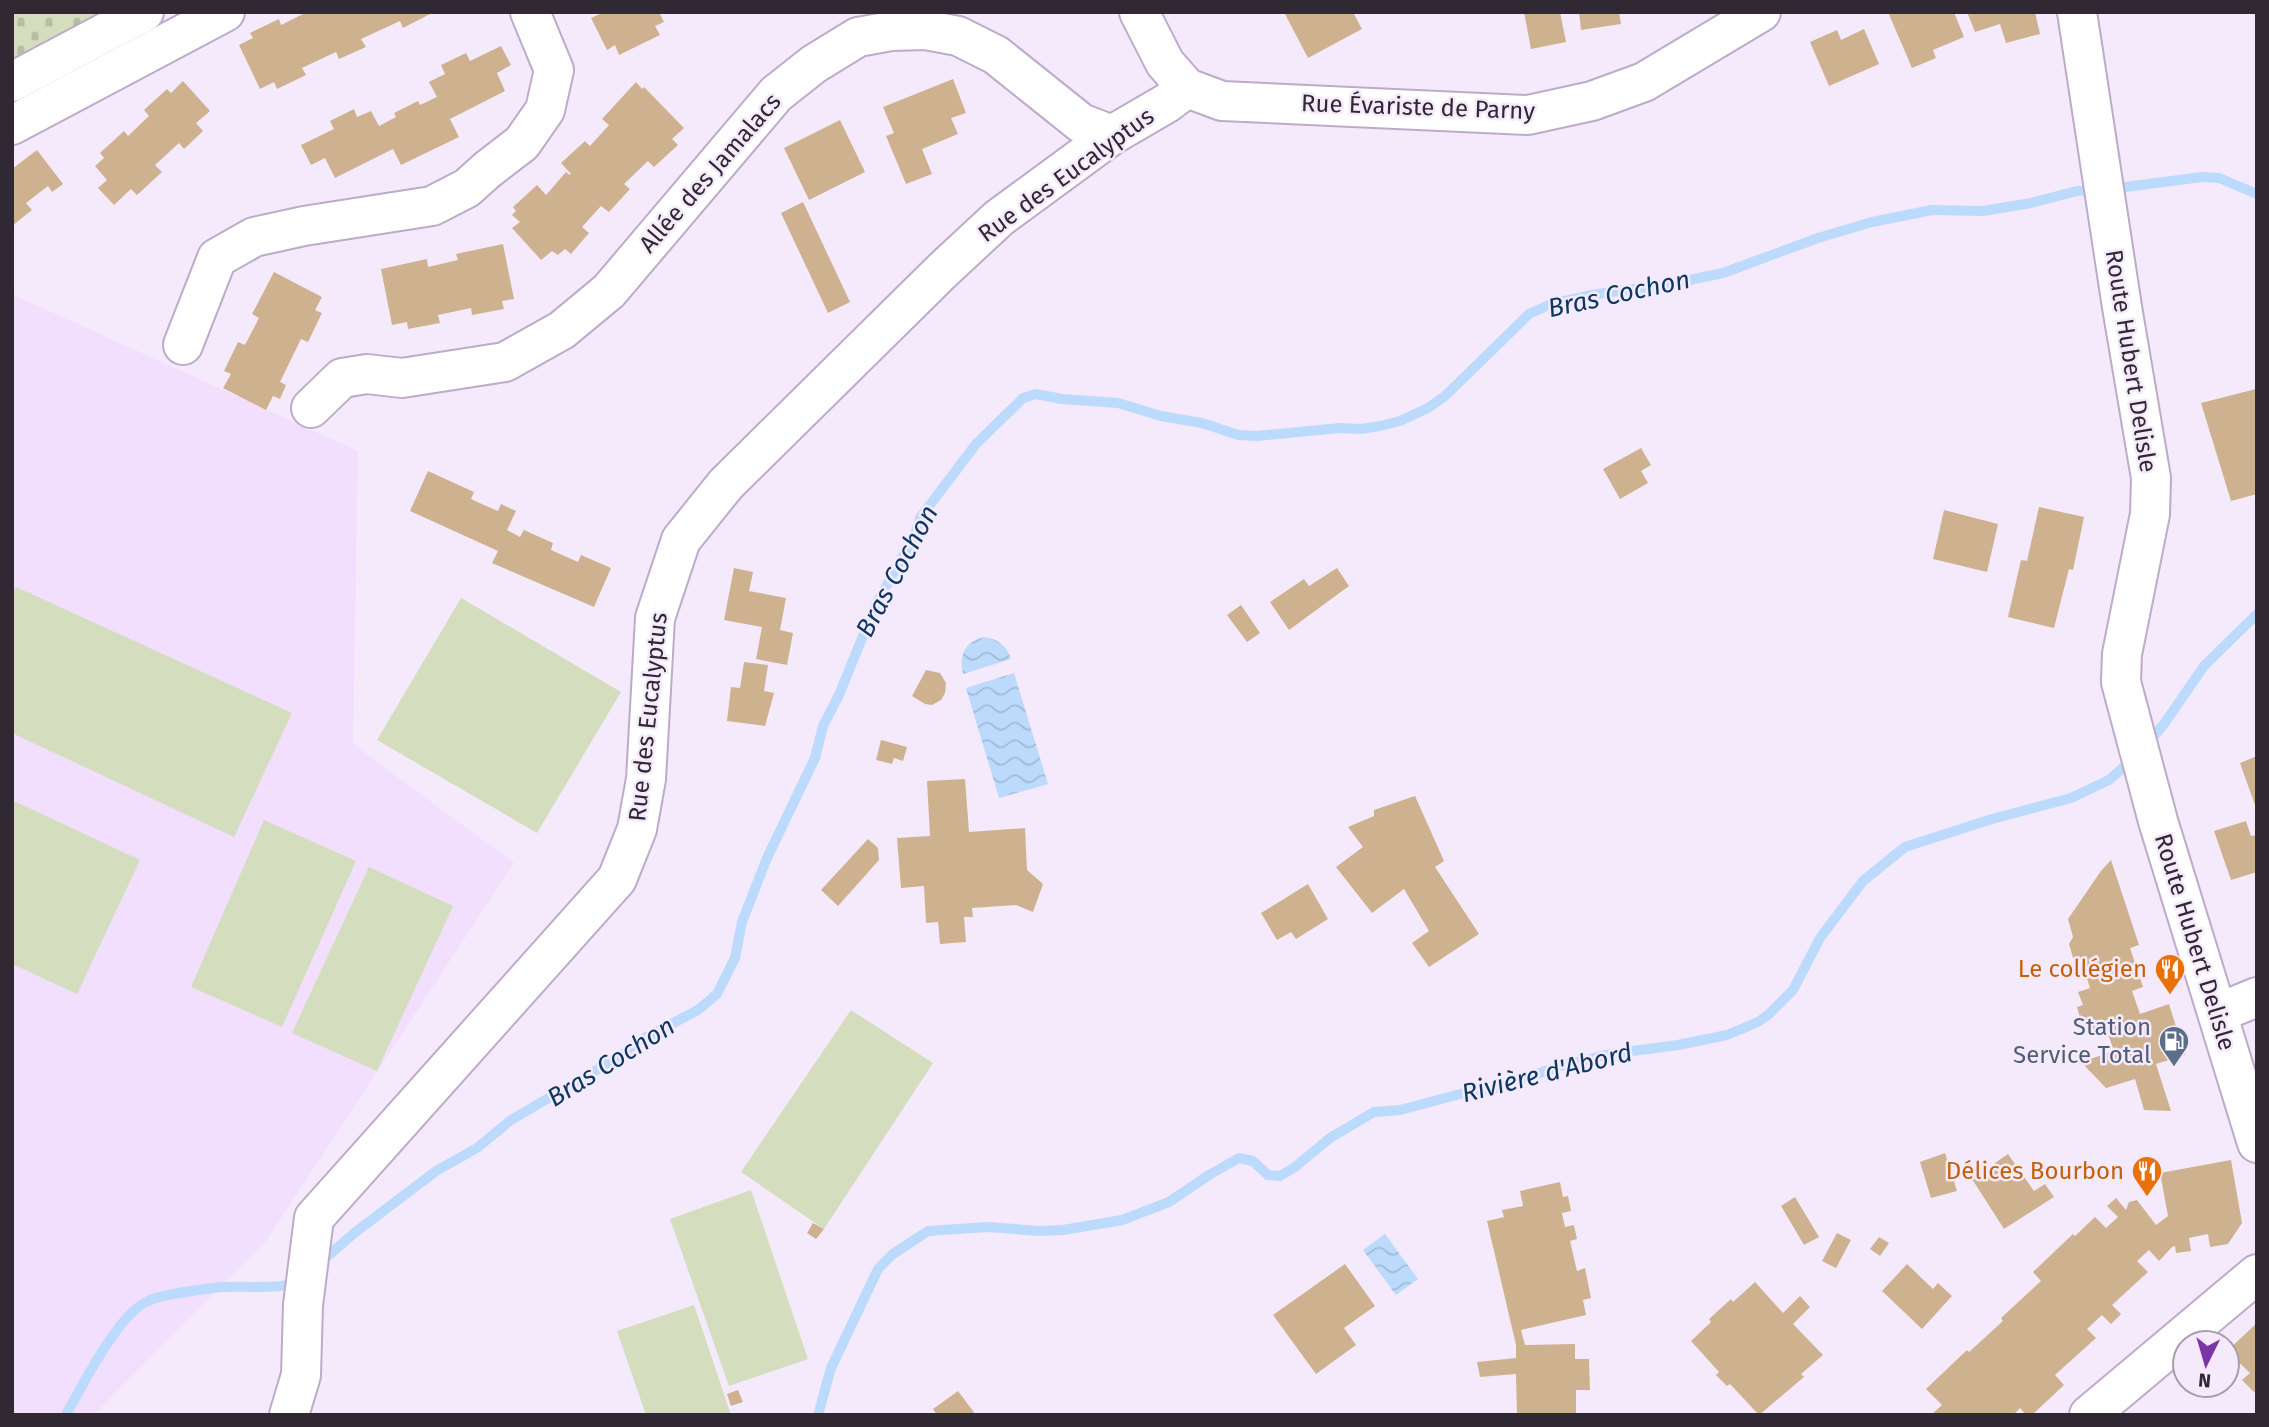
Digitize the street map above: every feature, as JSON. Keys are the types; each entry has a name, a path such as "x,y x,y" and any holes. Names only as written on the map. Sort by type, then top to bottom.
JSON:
{"street":[{"path":"12,82 144,12"},
{"path":"12,125 225,12"},
{"path":"183,345 217,258 254,237 304,226 432,206 467,188 522,143 545,110 554,70 530,12"},
{"path":"1139,12 1165,63 1186,88"},
{"name":"Rue Évariste de Parny","path":"1186,88 1222,101 1528,115 1592,101 1644,82 1761,12"},
{"name":"Route Hubert Delisle","path":"2077,12 2151,478 2150,514 2122,654 2121,682 2158,821 2257,1143"},
{"name":"Allée des Jamalacs","path":"311,408 342,378 367,374 402,378 505,362 562,330 609,291 776,94 814,64 859,37 891,31 926,30 958,36 996,55 1081,123 1112,135"},
{"name":"Rue des Eucalyptus","path":"289,1415 301,1375 303,1305 314,1217 617,879 637,829 646,779 656,618 681,540 726,484 999,218 1112,135 1167,103 1186,88"},
{"path":"2218,1013 2257,996"},
{"path":"2089,1415 2257,1274"}],"shaded area":[{"path":"12,294 358,451 353,744 514,863 266,1241 94,1415 12,1415"}],"green space":[{"path":"12,12 102,12 12,62"},
{"path":"16,587 292,713 234,837 12,733 12,595"},
{"path":"461,598 621,692 537,833 377,740"},
{"path":"12,800 140,860 77,994 12,964"},
{"path":"264,820 356,861 282,1027 191,987"},
{"path":"369,867 453,906 377,1071 292,1033"},
{"path":"851,1010 933,1063 824,1229 741,1172"},
{"path":"751,1190 808,1359 729,1386 670,1219"},
{"path":"694,1305 731,1415 646,1415 617,1331"}],"water":[{"path":"984,637 1001,644 1011,659 963,674 965,650 972,642"},
{"path":"1014,673 1048,784 999,798 966,688"},
{"path":"1385,1234 1418,1279 1396,1295 1363,1250"}],"building":[{"path":"307,12 434,12 403,28 400,21 361,39 366,47 339,59 336,52 302,68 306,75 277,89 274,82 260,89 239,45 253,38 250,33 279,19 281,25"},
{"path":"599,12 659,12 664,22 655,26 660,35 619,55 615,45 607,50 591,18 600,14"},
{"path":"1284,12 1353,12 1362,29 1308,58"},
{"path":"1524,12 1560,12 1566,42 1531,49"},
{"path":"1579,12 1619,12 1621,24 1581,30"},
{"path":"1888,12 1954,12 1964,37 1933,50 1936,58 1912,68"},
{"path":"1967,12 2035,12 2040,34 2006,43 2000,24 1975,32"},
{"path":"1864,29 1879,64 1829,86 1810,42 1837,30 1841,40"},
{"path":"501,46 511,65 497,73 505,91 450,119 459,137 401,165 393,149 335,178 325,158 311,165 301,145 334,129 330,121 354,109 357,117 371,111 379,126 396,117 394,113 418,101 420,105 437,97 429,82 445,74 441,65 466,53 470,61"},
{"path":"953,79 966,113 951,118 958,134 922,149 932,174 906,184 886,136 894,133 883,107"},
{"path":"183,81 210,111 196,123 203,131 184,149 179,143 155,165 162,172 137,195 131,189 114,205 98,188 107,180 95,166 104,158 100,153 124,131 128,136 149,116 144,110 167,89 171,93"},
{"path":"636,82 684,128 672,139 678,145 654,167 648,161 624,184 630,189 609,212 601,206 582,227 589,233 571,254 565,249 558,255 552,251 541,260 512,228 520,222 512,215 516,211 513,207 537,185 546,195 566,172 571,174 561,163 585,141 590,146 609,125 602,119"},
{"path":"840,120 865,172 809,200 784,148"},
{"path":"37,150 63,184 52,192 48,186 26,203 32,210 12,226 12,169"},
{"path":"803,202 850,302 828,313 781,213"},
{"path":"503,244 514,299 502,301 504,309 472,315 471,308 438,315 440,323 408,329 407,322 392,325 381,269 427,259 428,267 458,260 456,254"},
{"path":"274,272 322,297 315,310 322,313 308,342 301,339 280,382 286,385 280,399 273,396 266,410 223,388 231,374 224,371 238,342 245,345 259,318 252,314"},
{"path":"2256,389 2257,494 2231,501 2201,403"},
{"path":"1641,448 1651,465 1641,471 1648,483 1620,499 1603,469"},
{"path":"428,471 474,492 471,499 484,505 498,511 501,504 516,511 507,530 520,537 524,530 553,543 551,550 578,562 581,555 611,568 594,607 492,563 498,551 410,511"},
{"path":"2039,507 2084,517 2073,570 2069,569 2054,628 2008,617 2021,560 2027,561"},
{"path":"1944,510 1998,524 1987,572 1933,559"},
{"path":"734,568 753,572 749,591 786,598 780,630 793,633 787,665 756,659 762,627 724,620"},
{"path":"1337,568 1349,586 1289,630 1270,602 1304,579 1309,586"},
{"path":"1241,605 1260,633 1247,642 1227,615"},
{"path":"744,662 768,665 764,691 774,693 765,726 727,721 731,687 740,688"},
{"path":"926,670 940,673 946,683 941,700 932,705 912,696"},
{"path":"881,740 907,747 903,761 894,758 892,764 876,760"},
{"path":"2257,756 2257,808 2256,808 2240,763"},
{"path":"965,779 969,832 1025,828 1027,870 1043,884 1033,912 1016,905 972,908 973,917 964,917 966,942 940,944 938,922 926,923 924,886 901,888 897,838 930,836 927,781"},
{"path":"1415,796 1444,861 1435,867 1479,934 1429,967 1412,943 1429,931 1404,889 1372,913 1336,867 1363,847 1348,827 1374,816 1374,810"},
{"path":"2246,821 2251,836 2257,835 2257,872 2231,880 2214,831"},
{"path":"868,839 878,848 879,860 838,906 821,890"},
{"path":"2111,860 2139,945 2130,948 2143,987 2132,991 2140,1014 2169,1004 2185,1055 2156,1064 2171,1111 2144,1110 2135,1079 2106,1088 2081,1062 2114,1051 2105,1026 2084,1032 2077,1007 2083,1005 2078,992 2090,988 2081,959 2074,961 2069,944 2073,937 2068,919"},
{"path":"1308,884 1328,919 1296,939 1291,932 1277,940 1261,913"},
{"path":"1945,1153 1957,1191 1931,1198 1920,1162"},
{"path":"2008,1154 2034,1191 2045,1184 2054,1197 2004,1229 1972,1179"},
{"path":"2231,1160 2242,1223 2228,1244 2210,1247 2208,1234 2189,1238 2191,1251 2176,1253 2175,1246 2159,1261 2149,1250 2137,1261 2148,1272 2112,1305 2121,1314 2111,1324 2102,1315 2087,1329 2096,1338 2055,1375 2064,1385 2032,1415 2026,1415 2020,1408 2013,1415 1931,1415 1942,1405 1926,1389 2003,1321 2001,1318 2041,1281 2033,1272 2073,1234 2075,1236 2095,1217 2106,1228 2118,1217 2107,1206 2116,1198 2126,1210 2129,1202 2137,1200 2156,1225 2168,1216 2160,1173"},
{"path":"1560,1182 1563,1197 1568,1196 1571,1211 1562,1213 1565,1227 1574,1225 1577,1239 1570,1241 1577,1271 1585,1268 1591,1298 1583,1300 1586,1315 1521,1330 1525,1345 1575,1344 1575,1359 1589,1359 1590,1390 1576,1390 1576,1415 1517,1415 1516,1374 1480,1377 1477,1362 1516,1358 1516,1345 1487,1221 1504,1217 1502,1210 1523,1206 1520,1191"},
{"path":"1795,1197 1819,1237 1804,1245 1781,1206"},
{"path":"813,1223 824,1229 816,1239 807,1233"},
{"path":"1837,1233 1851,1240 1836,1268 1822,1261"},
{"path":"1879,1237 1889,1243 1880,1256 1870,1249"},
{"path":"1345,1264 1375,1306 1344,1328 1356,1345 1316,1374 1273,1315"},
{"path":"1907,1264 1933,1289 1938,1283 1952,1296 1922,1329 1882,1291"},
{"path":"1755,1282 1783,1313 1800,1296 1810,1307 1793,1324 1823,1355 1801,1374 1804,1377 1759,1415 1730,1384 1727,1386 1716,1375 1719,1372 1691,1341 1711,1322 1709,1319"},
{"path":"2257,1323 2257,1389 2254,1392 2242,1380 2250,1373 2241,1364 2241,1338"},
{"path":"738,1390 743,1402 731,1406 727,1394"},
{"path":"958,1391 976,1415 937,1415 933,1409"}],"waterway":[{"name":"Bras Cochon","path":"2110,189 2202,177 2219,178 2257,194"},
{"name":"Bras Cochon","path":"320,1263 353,1234 436,1171 477,1148 511,1120 622,1055 637,1042 698,1010 717,994 735,958 742,922 767,858 815,758 823,726 839,695 875,606 915,535 920,518 976,444 1023,398 1036,394 1062,399 1118,403 1161,416 1202,423 1238,435 1257,436 1380,426 1400,421 1428,408 1445,396 1529,314 1551,304 1723,273 1818,238 1872,222 1932,210 1983,211 2031,203 2077,191 2095,190"},
{"name":"Rivière d'Abord","path":"2148,743 2204,666 2257,614"},
{"name":"Rivière d'Abord","path":"818,1415 831,1368 878,1269 893,1254 928,1231 988,1227 1063,1230 1122,1220 1169,1202 1239,1158 1253,1161 1268,1175 1280,1176 1330,1138 1374,1112 1400,1110 1468,1092 1496,1088 1557,1067 1610,1054 1727,1035 1758,1022 1793,990 1820,938 1863,881 1905,847 1992,819 2071,798 2109,780 2133,759"},
{"name":"Bras Cochon","path":"66,1415 113,1335 137,1308 148,1301 173,1294 222,1287 270,1287 298,1283"}],"place":[{"name":"Le collégien","path":"2170,996"},
{"name":"Station Service Total","path":"2174,1068"},
{"name":"Délices Bourbon","path":"2147,1198"}]}
